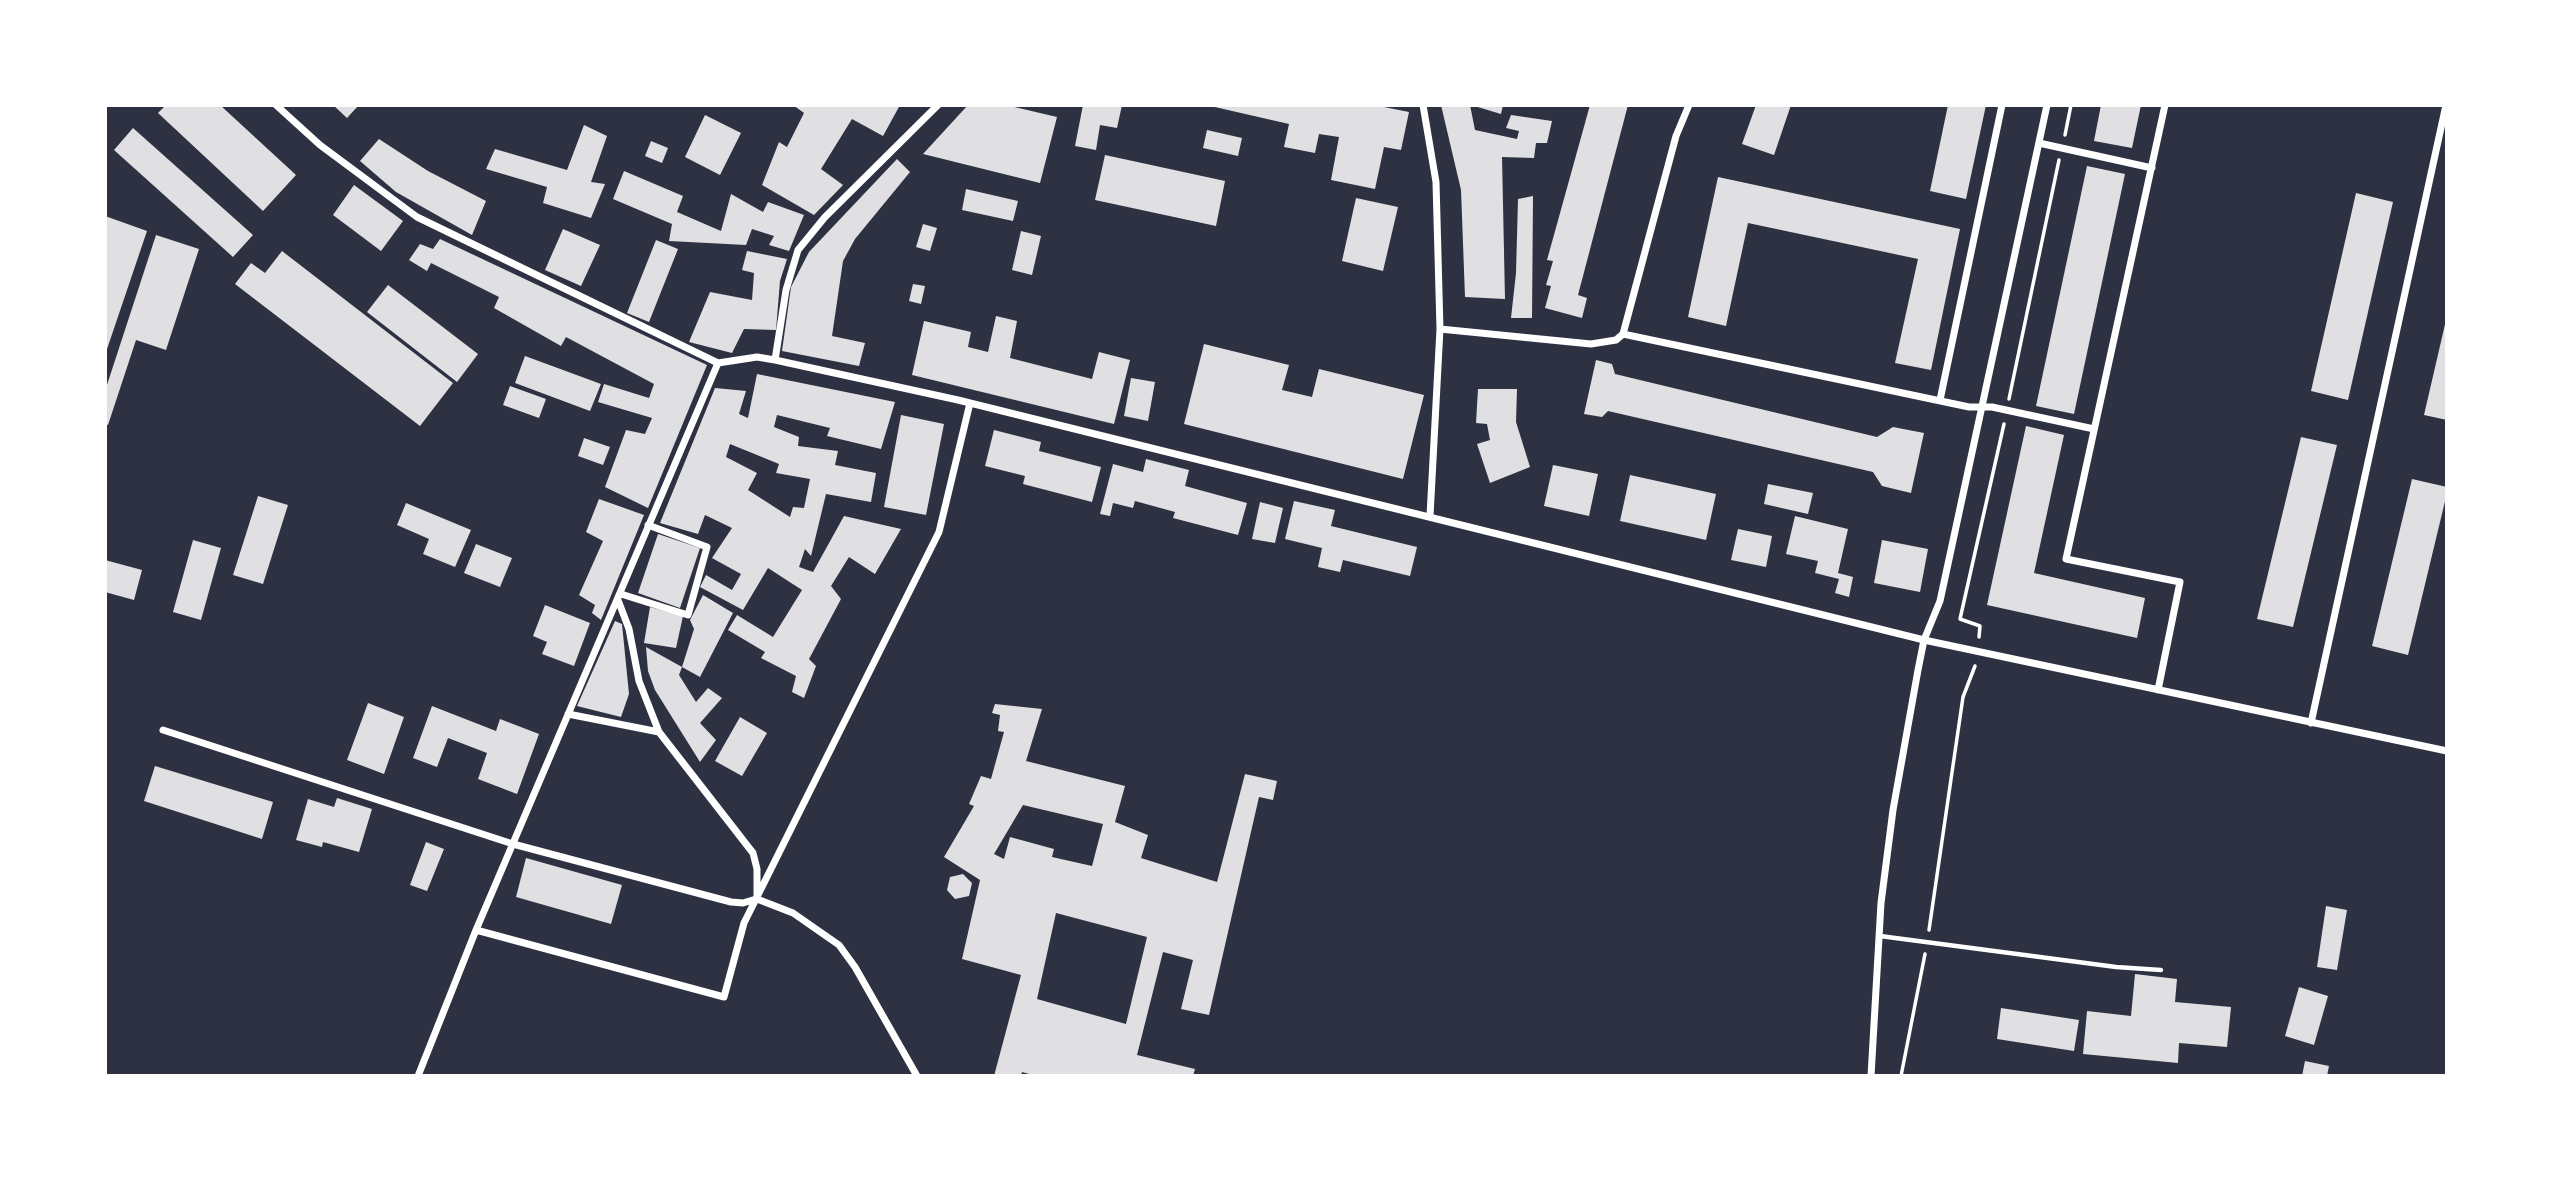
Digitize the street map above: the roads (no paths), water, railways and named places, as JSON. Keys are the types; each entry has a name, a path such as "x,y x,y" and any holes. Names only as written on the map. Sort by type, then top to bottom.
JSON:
{"street":[{"path":"276,105 320,145 417,217 718,363 757,358 775,360 970,403 1924,640 2447,751"},
{"path":"775,360 786,290 798,250 825,217 938,105"},
{"path":"1423,105 1436,182 1440,329 1430,516"},
{"path":"1623,334 1676,136 1689,105"},
{"path":"1940,400 2002,105"},
{"path":"1871,1076 1879,936 1894,810 1924,640 1937,614 2047,105"},
{"path":"2158,690 2180,583 2066,559 2165,105"},
{"path":"2311,723 2444,135 2446,105"},
{"path":"2039,143 2152,168"},
{"path":"1440,329 1591,344 1606,344 1623,334 2094,429"},
{"path":"418,1076 476,930 718,363"},
{"path":"476,930 724,997 744,923 939,532 970,403"},
{"path":"620,597 688,615 707,547 648,525"},
{"path":"620,597 639,681 659,732 753,853 757,869 757,899"},
{"path":"568,714 659,732"},
{"path":"163,730 513,844 730,902 743,903 757,899 793,913 839,945 855,967 917,1076"}],"lane":[{"path":"1879,936 2116,967 2161,970"}]}
